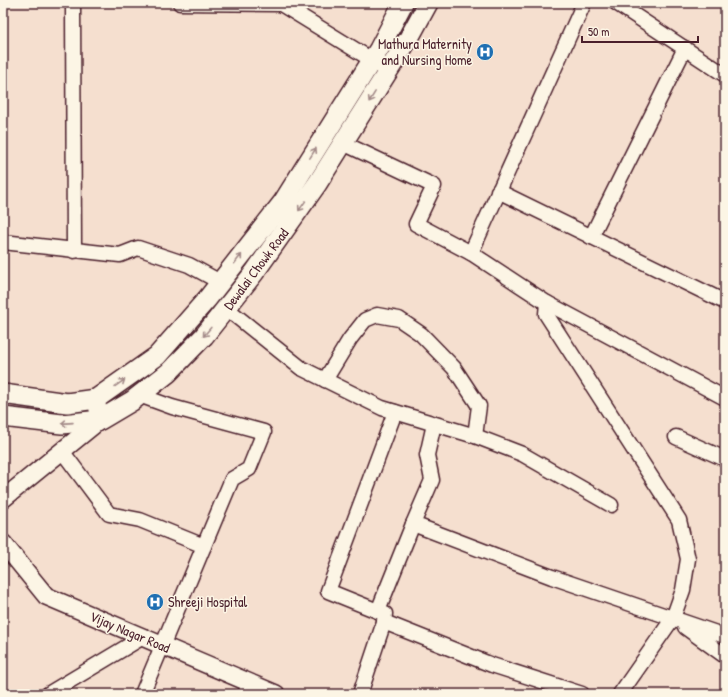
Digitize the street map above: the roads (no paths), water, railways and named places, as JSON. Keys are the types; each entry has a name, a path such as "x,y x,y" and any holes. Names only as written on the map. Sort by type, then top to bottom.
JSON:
{"main road":[{"name":"Dewalai Chowk Road","path":"3,394 67,403 96,399 157,356 208,298 283,202 379,49 403,3"},
{"name":"Dewalai Chowk Road","path":"3,417 62,424 100,420 132,401 168,373 204,336 254,273 312,191 409,38 428,3"}],"street":[{"path":"73,3 74,251"},
{"path":"180,3 281,4 372,60 387,72"},
{"path":"471,253 584,3"},
{"path":"616,3 725,75"},
{"path":"591,236 685,48"},
{"path":"343,143 434,186 416,224 471,253 547,303 725,398"},
{"path":"498,191 725,302"},
{"path":"3,242 120,256 138,248 189,265 220,282"},
{"path":"547,303 546,314 679,520 688,559 683,590 673,618 620,694"},
{"path":"226,308 301,368 382,408 475,436 522,454 611,505"},
{"path":"325,380 350,339 365,320 377,316 399,319 421,334 454,368 479,406 475,436"},
{"path":"139,395 172,407 264,432 249,469 232,479 142,694"},
{"path":"3,498 100,420 96,399"},
{"path":"395,412 328,591 381,617 492,665 582,694"},
{"path":"360,694 381,617 413,524 432,480 427,456 434,424"},
{"path":"676,437 725,459"},
{"path":"62,451 109,514 140,520 204,546"},
{"path":"413,524 552,577 725,636"},
{"name":"Vijay Nagar Road","path":"3,543 46,596 144,637 248,688 276,694"},
{"path":"673,618 725,656"},
{"path":"48,694 144,637"}],"place":[{"name":"Mathura Maternity and Nursing Home","path":"485,52"},
{"name":"Shreeji Hospital","path":"155,602"}]}
